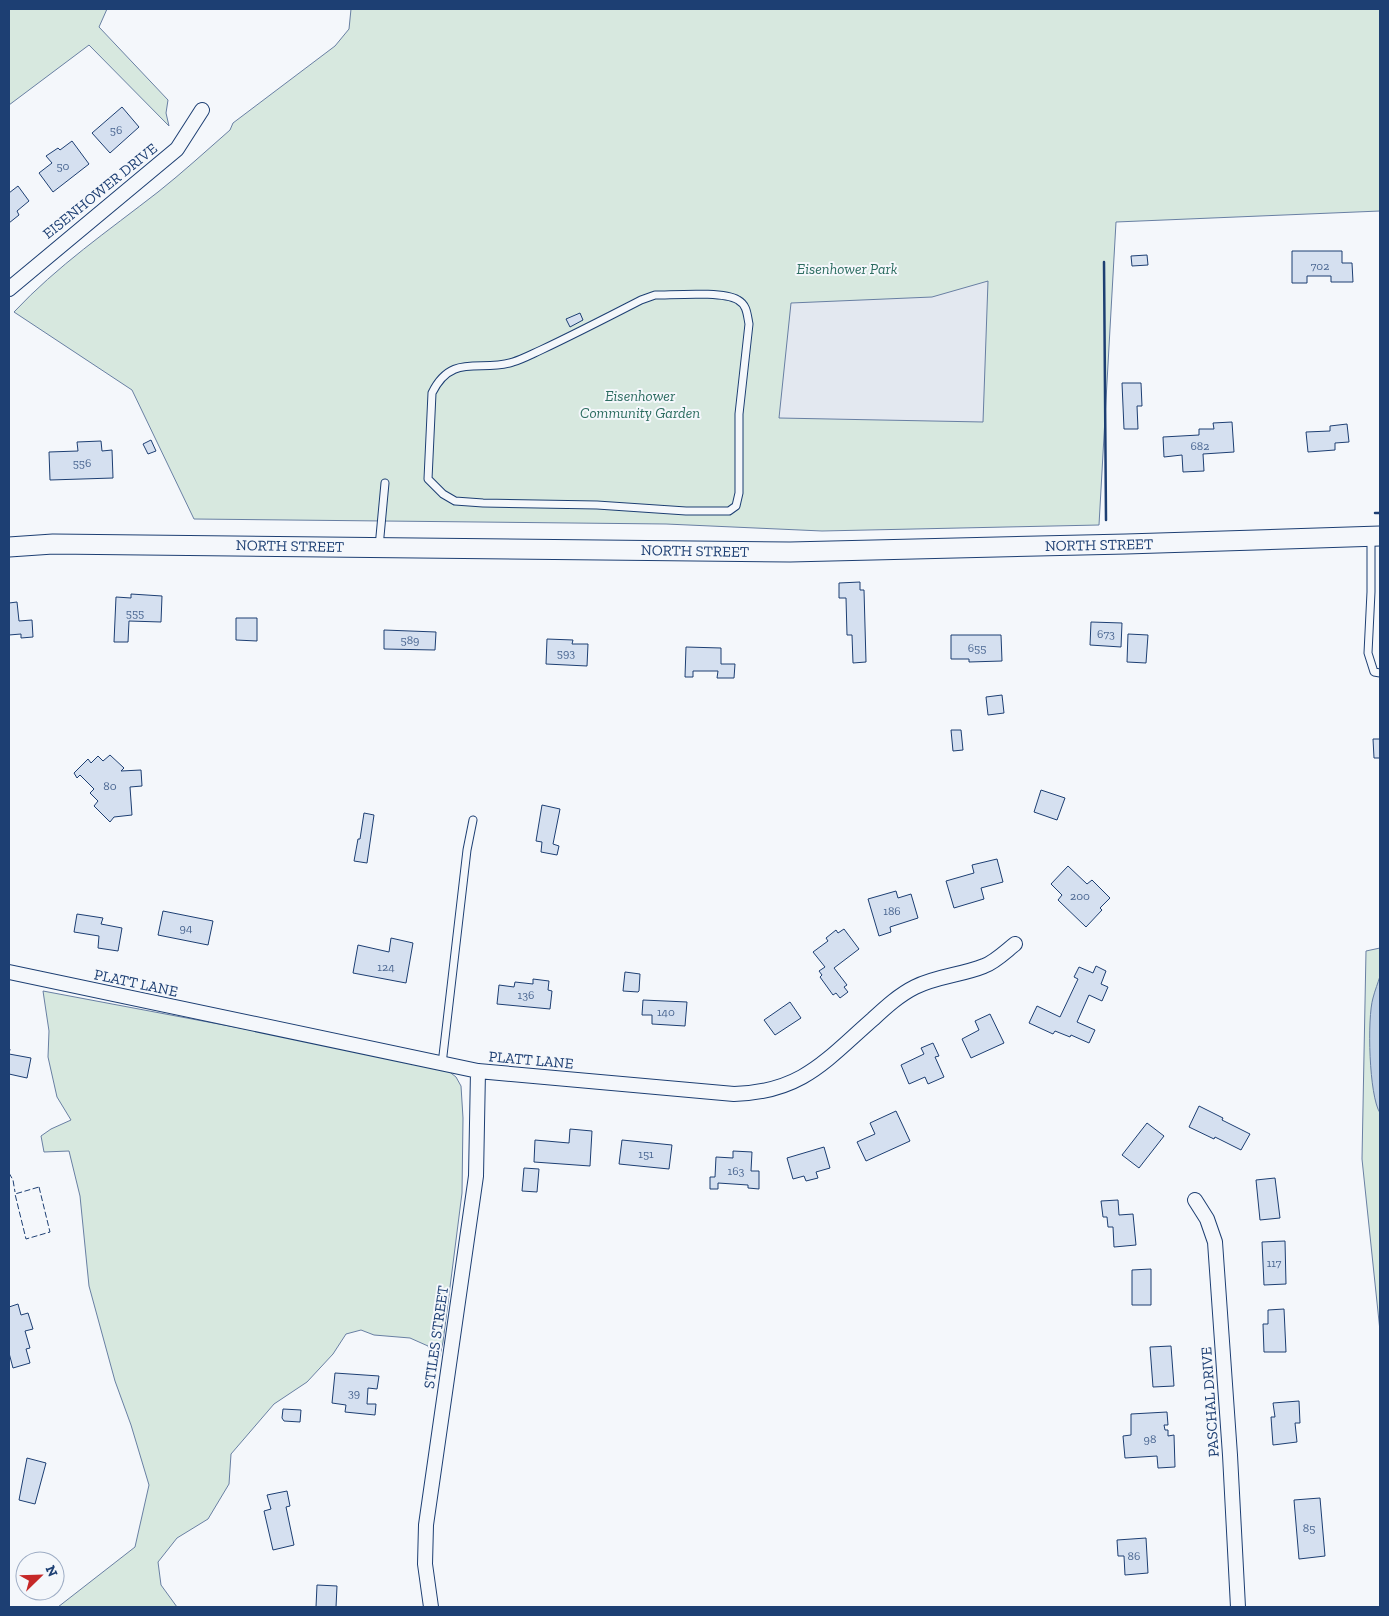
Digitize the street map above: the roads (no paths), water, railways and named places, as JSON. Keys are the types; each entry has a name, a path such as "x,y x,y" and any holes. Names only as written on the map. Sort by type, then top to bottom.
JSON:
{"main road":[{"name":"NORTH STREET","path":"9,547 62,544 790,552 1375,536"}],"street":[{"name":"EISENHOWER DRIVE","path":"9,289 177,149 202,110"},
{"name":"PLATT LANE","path":"9,972 442,1065 478,1071 734,1094 752,1094 772,1090 804,1078 903,994 928,981 986,966 1015,944"},
{"name":"STILES STREET","path":"430,1607 424,1564 426,1525 476,1176 478,1071"},
{"name":"PASCHAL DRIVE","path":"1195,1200 1207,1219 1215,1242 1238,1607"}],"lane":[{"path":"696,294 729,296 739,300 746,309 749,324 739,414 739,493 736,506 729,510 686,511 597,506 483,504 455,501 443,494 428,479 430,420 432,393 438,380 454,369 473,365 512,363 641,300 655,296 696,294"},
{"path":"379,547 385,483"},
{"path":"1375,536 1368,653 1374,672 1380,673"},
{"path":"442,1065 467,850 473,820"}],"water":[{"path":"1380,976 1380,1113 1373,1091 1371,1074 1370,1022 1371,1008"}],"park label":[{"name":"Eisenhower Park","path":"847,269"},
{"name":"Eisenhower Community Garden","path":"640,404"}]}
